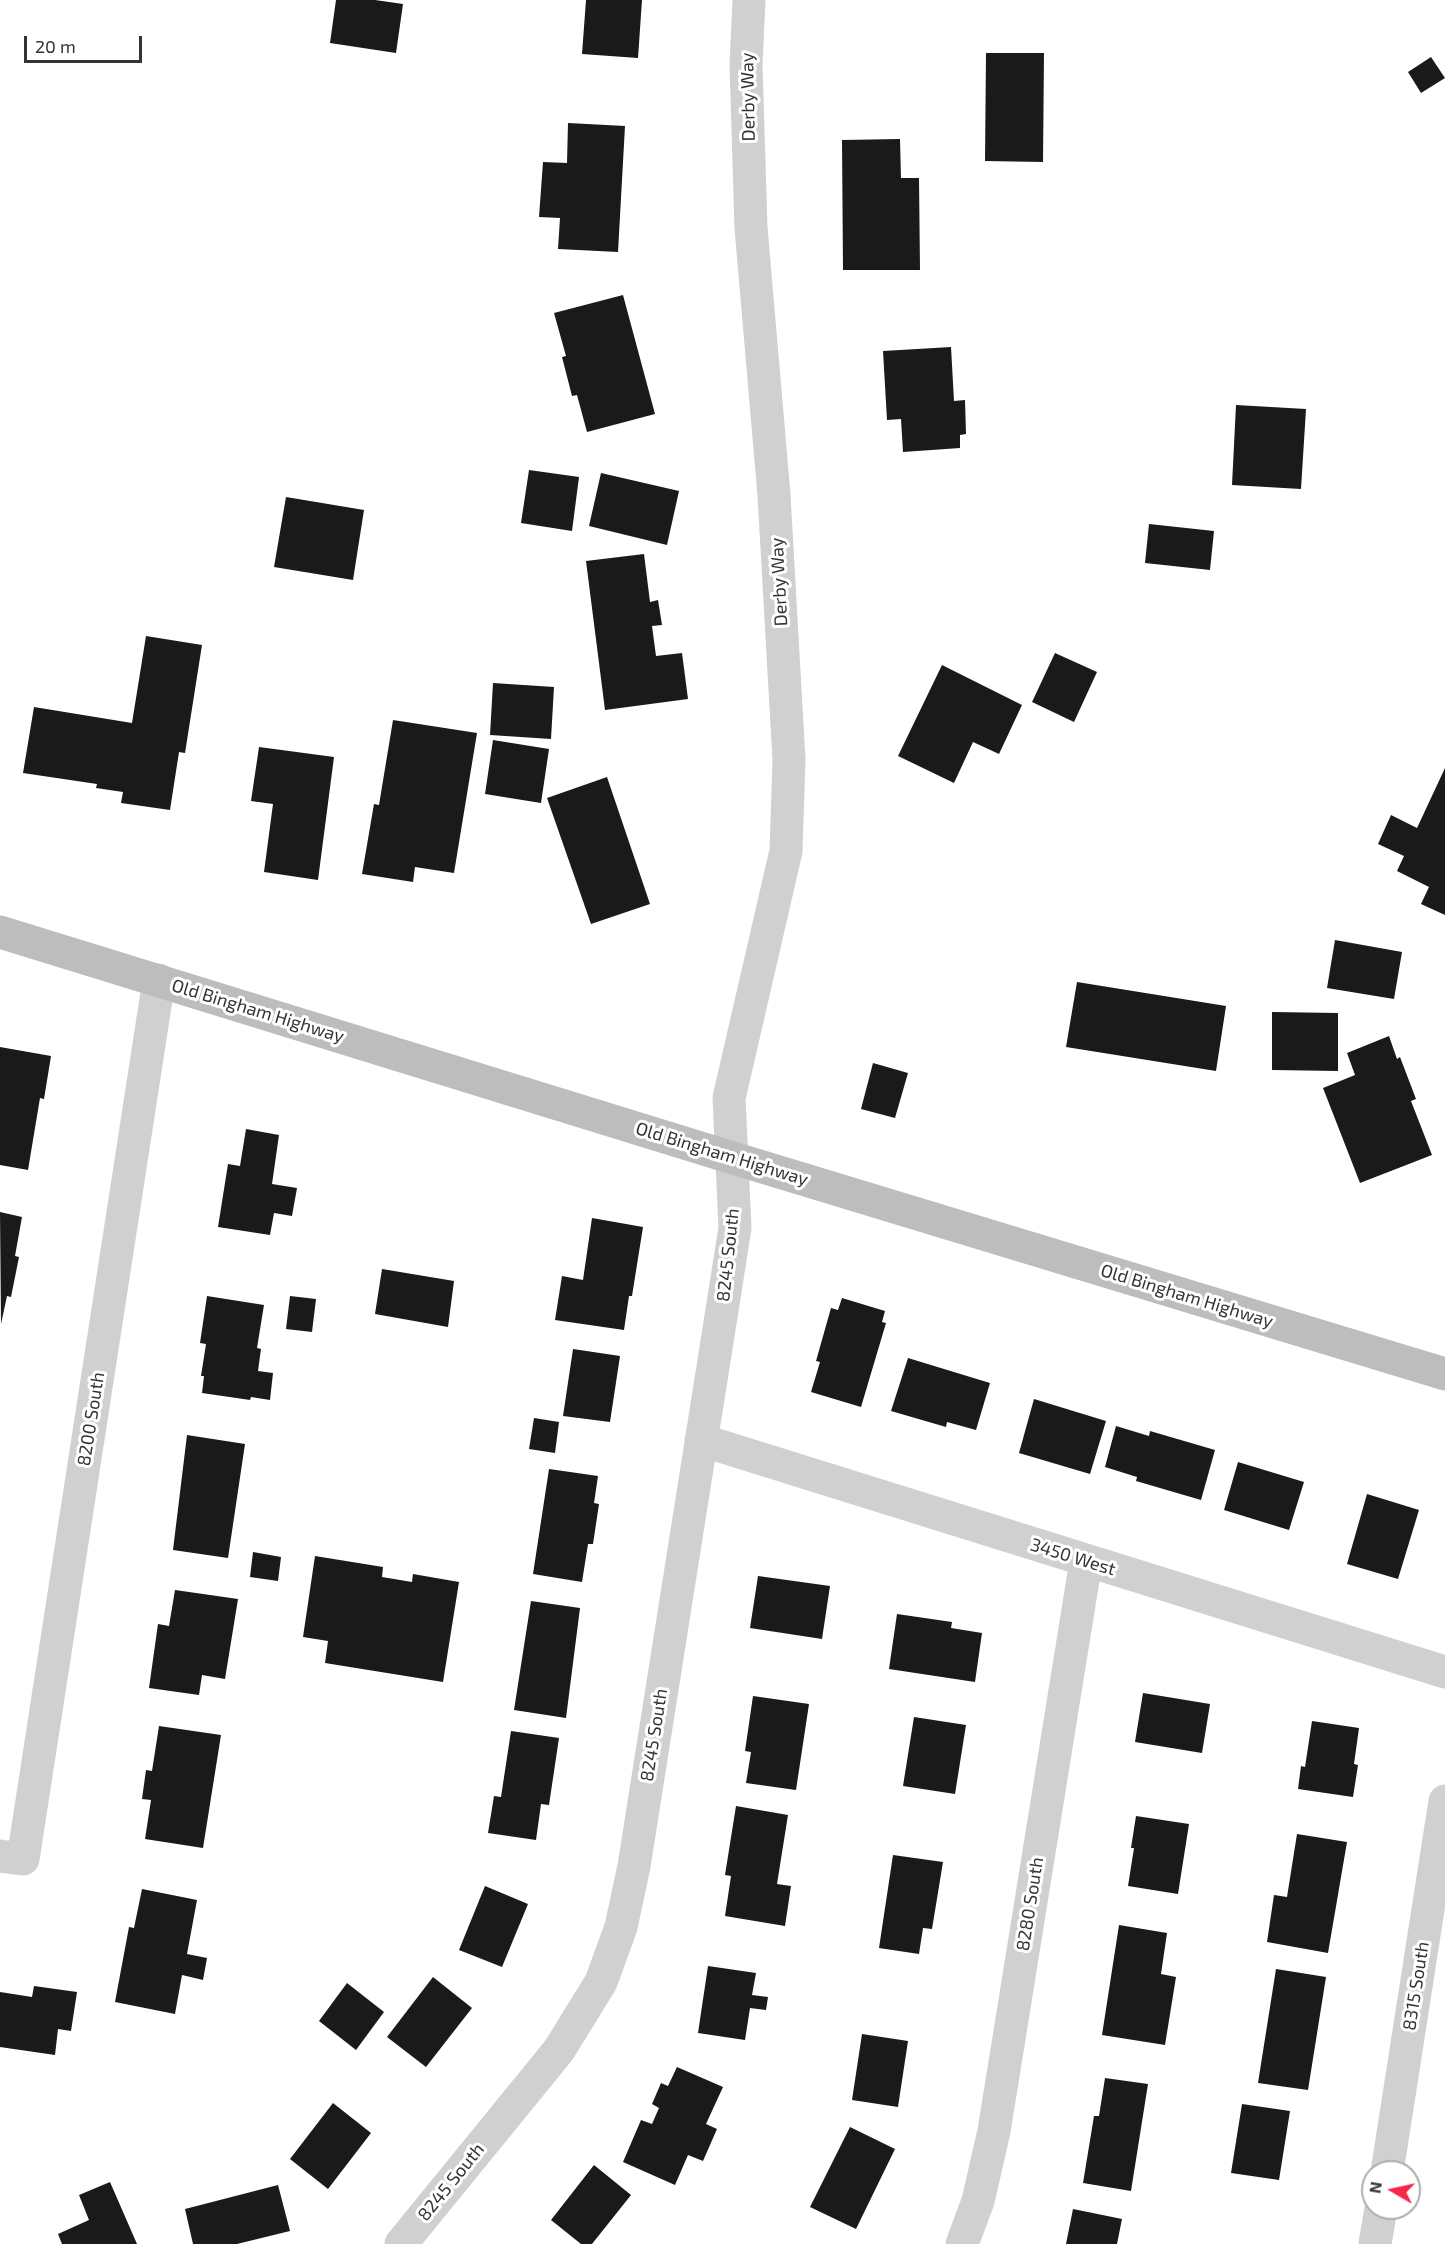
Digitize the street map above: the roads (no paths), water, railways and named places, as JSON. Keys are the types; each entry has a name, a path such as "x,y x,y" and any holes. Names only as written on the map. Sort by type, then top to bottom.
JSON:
{"street":[{"name":"Derby Way","path":"733,1158 729,1098 786,852 789,760 774,495 751,228 746,65 749,0"},
{"name":"Old Bingham Highway","path":"0,932 1445,1374"},
{"name":"8200 South","path":"11,1857 159,980"},
{"name":"8245 South","path":"401,2244 559,2050 601,1982 621,1927 634,1866 735,1228 733,1158"},
{"name":"3450 West","path":"701,1440 1445,1672"},
{"name":"8280 South","path":"962,2244 978,2201 993,2131 1086,1561"},
{"name":"8315 South","path":"1389,2160 1445,1801"},
{"path":"1375,2244 1379,2220"}]}
